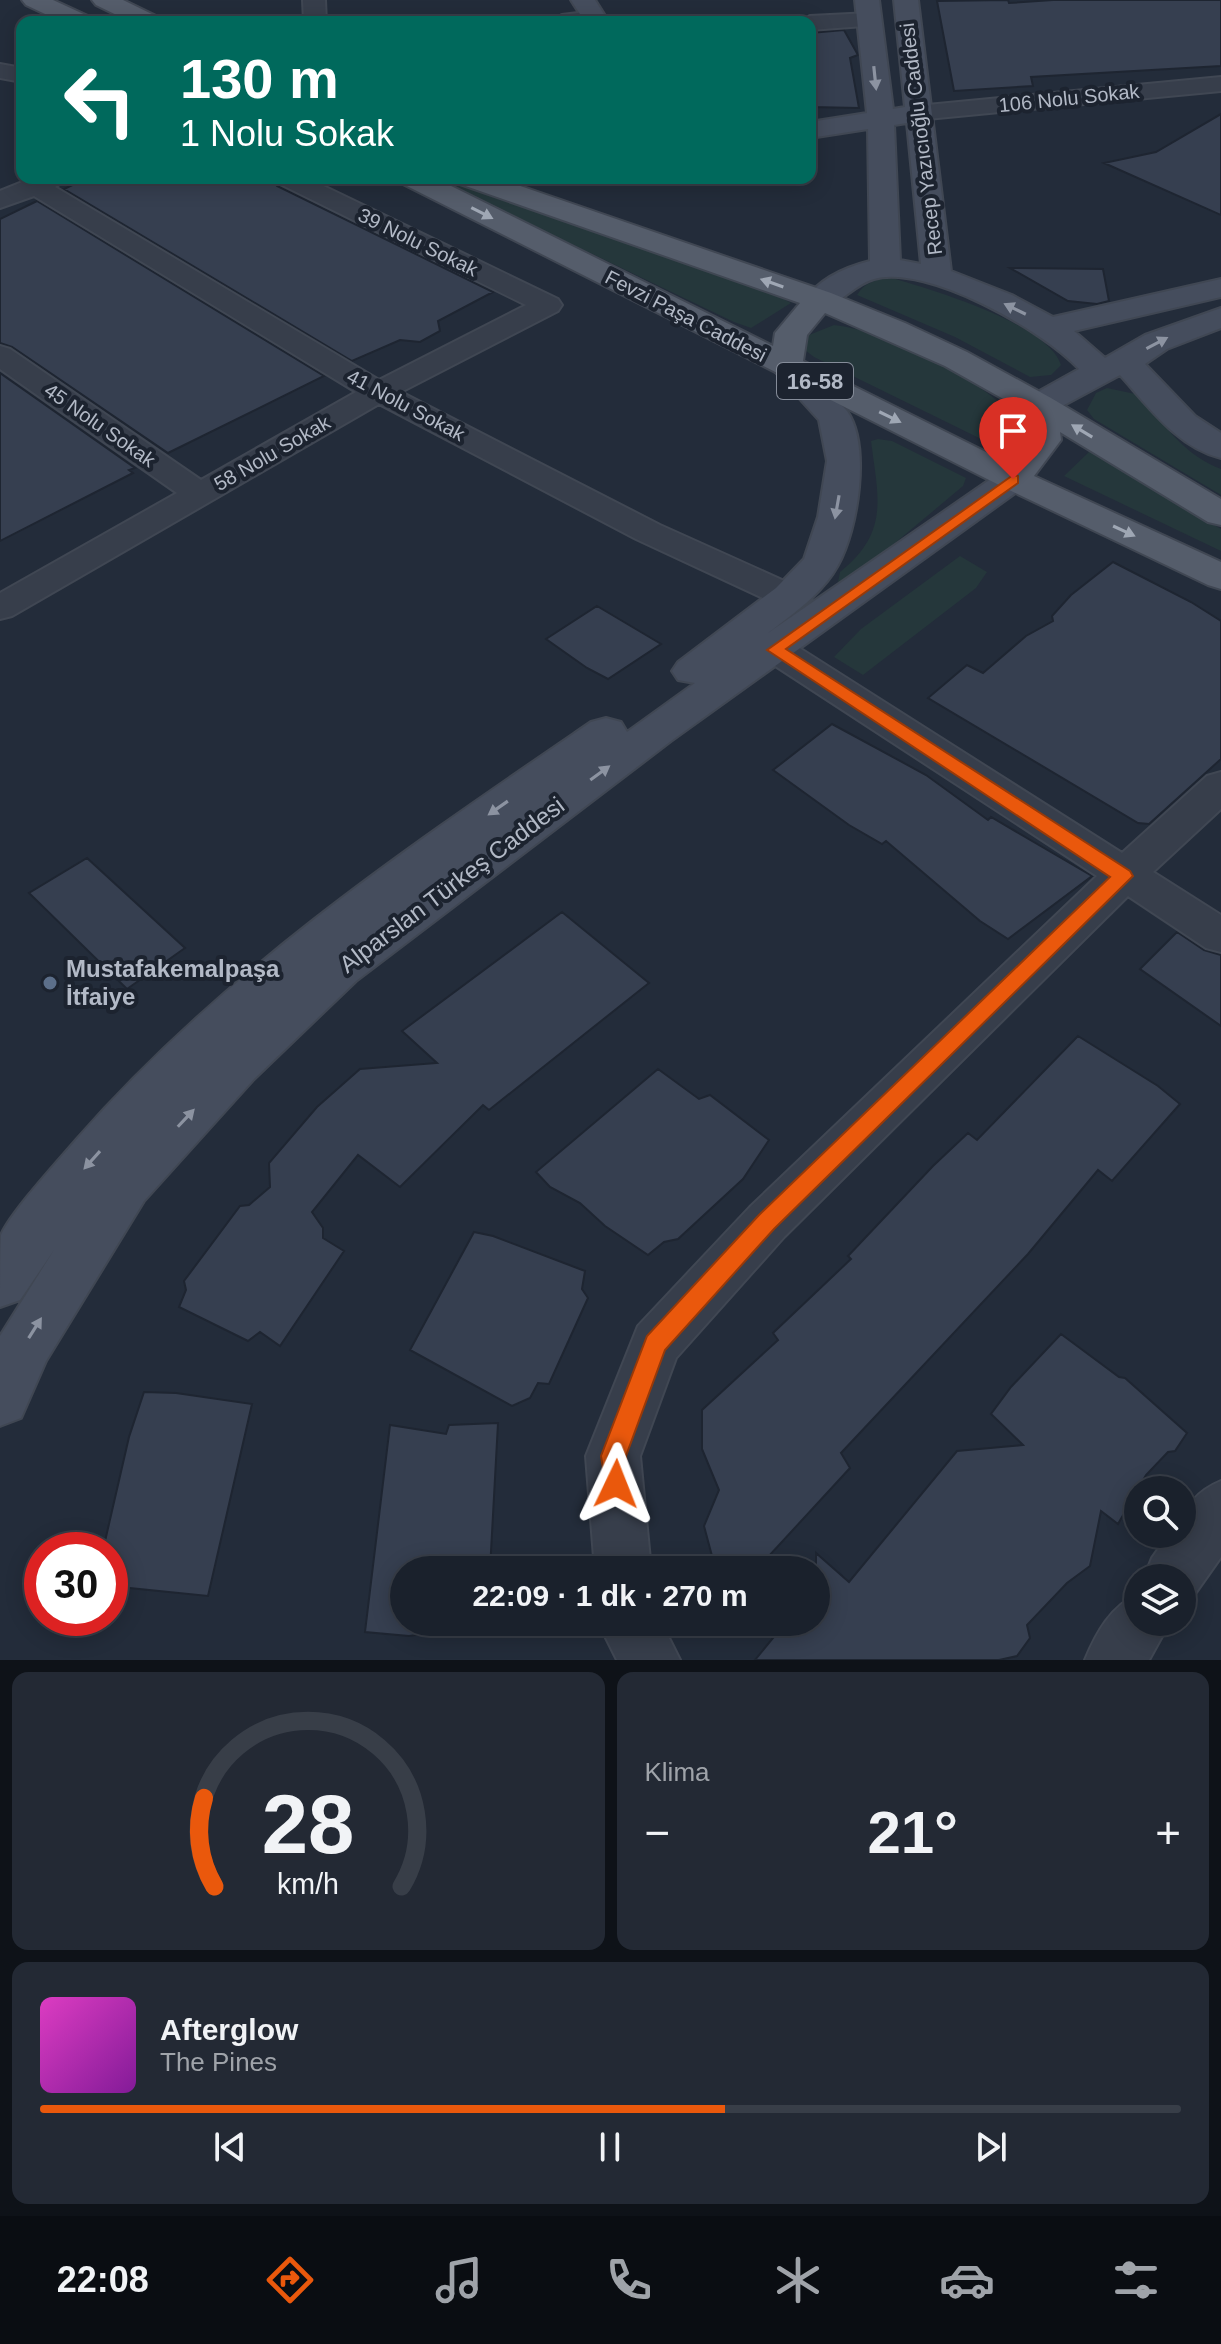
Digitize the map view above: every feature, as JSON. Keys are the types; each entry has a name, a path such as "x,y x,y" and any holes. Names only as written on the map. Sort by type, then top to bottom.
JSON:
{"main road":[{"path":"34,0 69,16"},
{"path":"104,0 137,16"},
{"name":"Fevzi Paşa Caddesi","path":"425,184 1013,479 1221,577"},
{"name":"Fevzi Paşa Caddesi","path":"487,184 820,300 956,359 1221,514"},
{"path":"786,366 791,333 820,300"},
{"path":"1013,479 1044,440 1039,405"}],"street":[{"name":"Recep Yazıcıoğlu Caddesi","path":"906,0 937,277"},
{"name":"Recep Yazıcıoğlu Caddesi","path":"868,10 887,223 885,268"},
{"path":"816,22 868,10"},
{"name":"106 Nolu Sokak","path":"917,113 1221,84"},
{"path":"816,129 917,113"},
{"name":"39 Nolu Sokak","path":"299,184 548,305"},
{"name":"41 Nolu Sokak","path":"22,188 378,392 648,532 790,597"},
{"path":"820,300 862,272 885,268 937,277 993,298 1052,327 1083,351 1112,366 1183,423 1221,448"},
{"path":"1052,327 1221,288"},
{"name":"58 Nolu Sokak","path":"0,608 378,392 548,305"},
{"path":"1039,405 1156,342 1221,317"},
{"name":"45 Nolu Sokak","path":"0,355 200,494"},
{"path":"786,366 835,418 844,461 836,517 821,563 748,644 1221,936"},
{"name":"Alparslan Türkeş Caddesi","path":"0,1282 82,1170 185,1057 303,952 473,825 748,644 1013,479"},
{"name":"Alparslan Türkeş Caddesi","path":"0,1398 26,1342 125,1185 236,1064 339,968 656,731 748,644"},
{"path":"622,1556 613,1456 656,1343 767,1222 1123,876 1221,786"},
{"path":"1182,1564 1221,1509"},
{"path":"636,1636 651,1660"},
{"path":"1114,1660 1131,1636"}],"shaded area":[{"path":"446,184 471,184 791,303 751,328"},
{"path":"889,277 958,299 1011,322 1052,350 1061,365 1051,375 1030,377 955,337 857,295 870,283"},
{"path":"834,325 882,337 962,376 1006,408 1022,424 1020,435 999,442 977,437 814,357 801,347 804,337"},
{"path":"1107,388 1140,395 1185,447 1221,469 1221,495 1094,419 1087,410 1096,393"},
{"path":"871,441 892,441 966,478 963,486 846,584 838,582 840,572 867,543 874,528 877,497"},
{"path":"1090,451 1221,529 1221,551 1064,476"},
{"path":"960,556 987,572 976,588 863,675 834,657 861,629"}],"building":[{"path":"1008,0 1009,3 1221,0 1221,66 1031,77 1033,86 954,91 937,1"},
{"path":"844,30 858,55 850,58 859,108 816,107 816,32"},
{"path":"1221,114 1221,215 1104,163 1156,152"},
{"path":"74,184 276,184 493,292 438,321 440,331 420,342 400,340 352,361 64,189"},
{"path":"37,201 324,376 168,453 12,347 0,343 0,219"},
{"path":"1010,268 1103,269 1109,301 1097,304 1068,301"},
{"path":"0,373 135,468 129,470 133,473 0,541"},
{"path":"1113,562 1221,621 1221,759 1149,824 1138,823 928,698 967,665 983,673 1026,636 1053,621 1052,616 1071,595"},
{"path":"597,606 661,644 608,679 546,639"},
{"path":"832,724 926,775 988,820 991,817 1092,876 1008,939 980,921 886,841 882,844 849,825 773,770"},
{"path":"87,858 185,948 127,989 29,893"},
{"path":"562,912 649,983 489,1110 483,1105 400,1187 358,1155 312,1212 323,1228 323,1238 344,1251 280,1346 260,1332 248,1341 179,1307 186,1290 184,1281 240,1206 249,1205 270,1187 269,1163 317,1107 360,1069 437,1063 402,1031"},
{"path":"1177,932 1204,950 1221,955 1221,1026 1140,969"},
{"path":"1078,1036 1158,1086 1180,1104 1112,1181 1098,1170 1028,1254 841,1453 850,1468 769,1556 712,1556 704,1526 719,1490 702,1449 702,1410 778,1340 773,1333 851,1259 848,1256 933,1166 968,1133 977,1140"},
{"path":"658,1069 699,1099 710,1095 769,1140 743,1179 678,1239 664,1242 648,1255 605,1226 580,1203 550,1187 536,1172"},
{"path":"474,1232 493,1236 585,1271 582,1289 588,1298 549,1384 538,1383 530,1398 512,1406 410,1350"},
{"path":"1061,1334 1119,1377 1125,1378 1187,1433 1175,1451 1168,1452 1145,1476 1124,1476 1124,1514 1118,1524 1101,1511 1090,1566 1067,1583 1027,1625 1030,1638 1017,1656 999,1660 755,1660 775,1636 830,1636 830,1565 849,1582 957,1451 1023,1445 991,1414 1011,1387"},
{"path":"144,1392 176,1393 252,1404 208,1596 128,1588 128,1532 107,1532 129,1437"},
{"path":"498,1423 491,1556 390,1556 390,1634 365,1632 390,1425 446,1434 449,1425"}],"place":[{"name":"Mustafakemalpaşa İtfaiye","path":"50,983"}],"route":[{"path":"616,1484 613,1456 656,1343 767,1222 1123,876 775,650 1013,479"}]}
